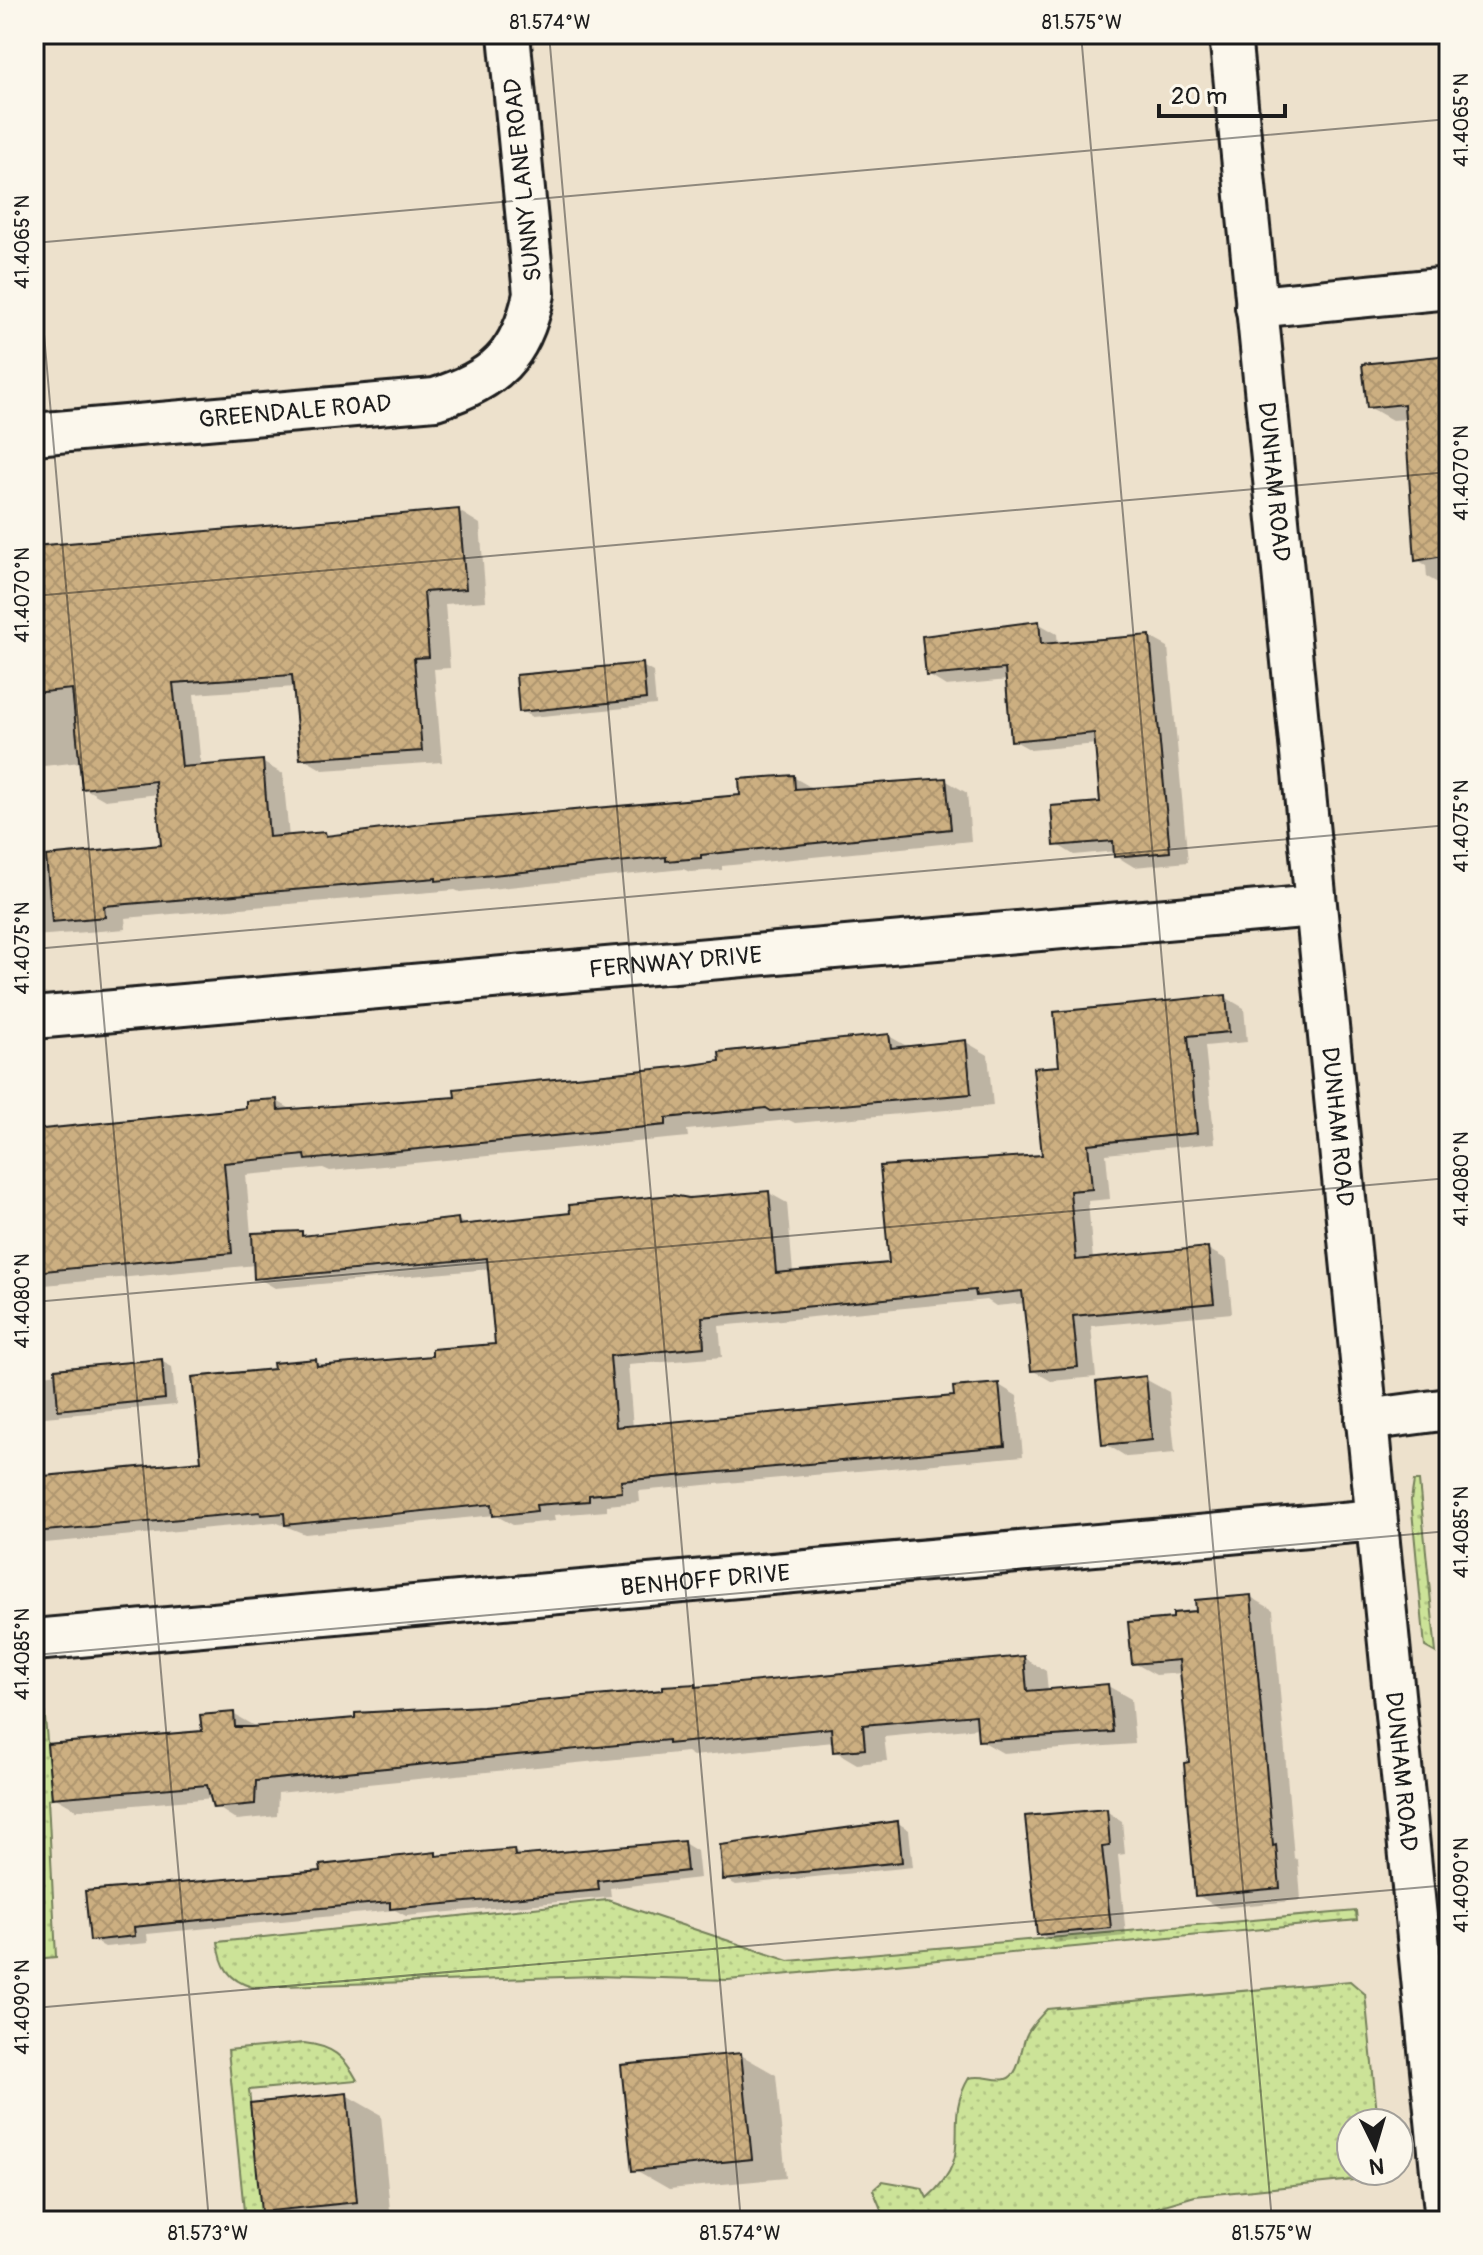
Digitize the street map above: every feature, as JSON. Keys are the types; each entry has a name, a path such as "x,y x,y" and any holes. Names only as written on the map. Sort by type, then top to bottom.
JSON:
{"street":[{"name":"SUNNY LANE ROAD","path":"509,34 534,294 527,326"},
{"name":"DUNHAM ROAD","path":"1230,34 1376,1520 1437,2009 1446,2221"},
{"path":"1256,307 1449,288"},
{"name":"GREENDALE ROAD","path":"34,434 435,399 470,388 496,371 527,326"},
{"name":"FERNWAY DRIVE","path":"34,1018 1315,906"},
{"path":"1366,1420 1449,1409"},
{"name":"BENHOFF DRIVE","path":"34,1640 1376,1520"}],"green space":[{"path":"1414,1481 1419,1481 1436,1653 1425,1647 1411,1500"},
{"path":"42,1684 52,1798 48,1799 56,1957 34,1959 34,1685"},
{"path":"607,1900 789,1961 1356,1911 1357,1920 728,1980 595,1976 252,1987 227,1971 218,1942"},
{"path":"1350,1981 1365,1994 1376,2107 1335,2107 1335,2182 1195,2196 1130,2215 1126,2221 886,2221 873,2190 883,2181 922,2188 927,2198 943,2182 955,2153 958,2111 969,2078 1002,2080 1011,2076 1029,2031 1047,2009"},
{"path":"304,2043 336,2054 357,2080 249,2090 263,2221 245,2221 228,2050"}],"building":[{"path":"1449,355 1449,555 1415,561 1404,404 1367,408 1362,364"},
{"path":"459,509 466,589 424,592 429,657 414,658 422,751 300,759 292,675 173,683 182,767 263,760 269,837 325,832 326,836 431,823 740,795 739,779 794,775 795,789 946,778 951,829 701,855 701,858 666,861 666,857 436,881 436,878 104,906 105,917 52,922 46,856 161,845 155,781 82,789 72,689 34,693 34,546"},
{"path":"1039,621 1041,644 1150,635 1170,852 1114,857 1113,841 1054,846 1051,806 1100,802 1094,733 1011,741 1005,669 926,676 922,636"},
{"path":"643,663 646,699 519,712 516,675"},
{"path":"1226,995 1229,1032 1188,1036 1197,1133 1088,1144 1092,1189 1070,1191 1076,1260 1208,1247 1214,1303 1073,1316 1078,1367 1031,1371 1022,1291 976,1296 975,1290 702,1317 704,1347 610,1356 616,1427 954,1396 953,1387 999,1383 1005,1446 621,1481 622,1492 589,1495 589,1501 536,1505 537,1511 493,1516 492,1504 285,1525 284,1513 261,1515 260,1512 34,1532 34,1477 201,1461 192,1377 274,1369 273,1363 316,1359 317,1366 432,1356 432,1349 495,1344 487,1258 254,1279 252,1233 302,1231 302,1236 458,1218 459,1225 570,1213 569,1205 672,1195 689,1198 769,1191 776,1273 889,1263 880,1166 1042,1155 1033,1068 1059,1066 1054,1012"},
{"path":"889,1034 891,1048 966,1040 971,1094 771,1111 766,1108 666,1118 666,1125 306,1160 305,1155 224,1163 232,1253 34,1272 34,1130 246,1108 246,1101 277,1099 278,1110 455,1097 454,1089 685,1066 720,1061 719,1052"},
{"path":"162,1359 165,1399 58,1410 55,1369"},
{"path":"1146,1376 1152,1440 1102,1445 1096,1382"},
{"path":"1251,1595 1273,1846 1276,1845 1280,1888 1195,1896 1184,1763 1189,1762 1179,1660 1132,1664 1128,1622 1173,1618 1173,1613 1196,1611 1195,1600"},
{"path":"1024,1656 1027,1691 1108,1684 1113,1732 978,1741 976,1715 863,1725 865,1749 833,1752 831,1728 668,1744 668,1740 256,1781 255,1804 213,1808 207,1785 52,1798 47,1744 202,1731 200,1715 234,1712 235,1727 251,1727 355,1718 355,1713 482,1706 663,1690 663,1686 696,1684 696,1687"},
{"path":"1107,1809 1110,1846 1102,1847 1111,1928 1037,1935 1025,1816"},
{"path":"898,1821 902,1862 723,1880 720,1845"},
{"path":"684,1841 687,1871 598,1881 599,1890 390,1909 390,1902 287,1911 134,1927 135,1936 90,1941 85,1891 321,1871 320,1865 436,1852 436,1856 514,1849 515,1856"},
{"path":"741,2053 752,2159 632,2171 621,2065"},
{"path":"347,2093 357,2202 261,2212 250,2103"}]}
